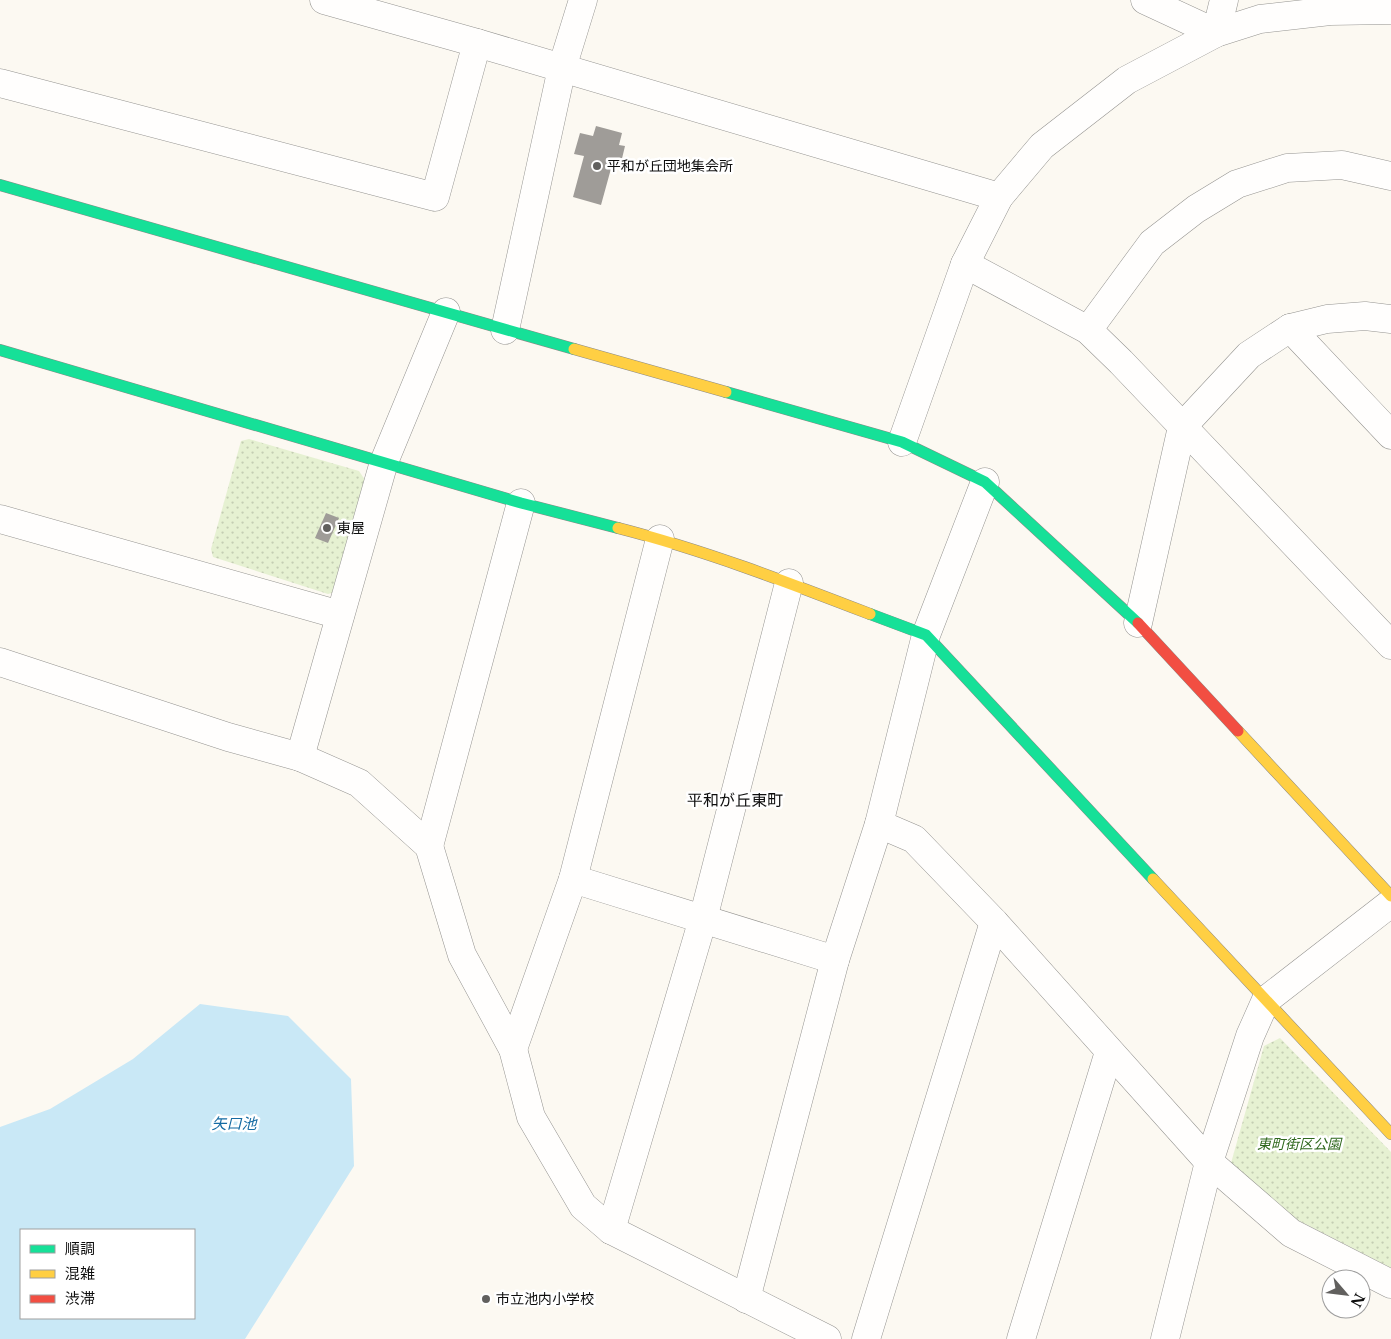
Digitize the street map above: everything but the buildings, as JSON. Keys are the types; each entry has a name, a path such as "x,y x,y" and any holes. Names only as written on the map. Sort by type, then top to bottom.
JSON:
{"street":[{"path":"324,0 477,43 999,197"},
{"path":"505,330 562,68 583,0"},
{"path":"1145,0 1216,33"},
{"path":"1216,33 1224,0"},
{"path":"902,442 964,264 999,197 1042,146 1127,80 1216,33 1260,19 1330,11 1391,10"},
{"path":"0,84 435,197 477,43"},
{"path":"1088,330 1152,243 1196,209 1237,184 1287,168 1342,166 1391,176"},
{"path":"0,185 902,442 985,482 1138,624 1391,896"},
{"path":"964,264 1088,330 1121,362 1391,645"},
{"path":"300,757 384,462 446,312"},
{"path":"1138,624 1182,427 1248,355 1290,328 1327,320 1365,316 1391,318"},
{"path":"1290,328 1391,435"},
{"path":"0,350 521,503 660,539 789,583 926,635 1391,1134"},
{"path":"746,1299 835,960 880,824 926,635 985,482"},
{"path":"429,846 521,503"},
{"path":"0,519 340,615"},
{"path":"513,1049 573,879 660,539"},
{"path":"611,1230 703,920 789,583"},
{"path":"0,662 228,737 300,757 359,783 429,846 462,955 513,1049 531,1117 583,1206 611,1230 827,1339"},
{"path":"880,824 914,839 994,922 1209,1162 1291,1233 1391,1284"},
{"path":"573,879 835,960"},
{"path":"1165,1339 1209,1162 1250,1036 1266,1000 1391,903"},
{"path":"866,1339 994,922"},
{"path":"1021,1339 1109,1052"}],"green space":[{"path":"249,439 359,471 365,480 335,592 328,594 213,557 211,549 241,441"},
{"name":"東町街区公園","path":"1280,1038 1391,1152 1391,1268 1288,1215 1231,1163 1264,1046"}],"water":[{"name":"矢口池","path":"200,1004 288,1016 351,1079 354,1166 245,1339 0,1339 0,1127 50,1109 133,1059"}],"traffic: fast":[{"path":"0,185 574,349"},
{"path":"0,350 521,503 618,528"},
{"path":"726,392 902,442 985,482 1138,623"},
{"path":"870,614 926,635 1153,879"}],"traffic: slow":[{"path":"574,349 726,392"},
{"path":"618,528 714,556 870,614"},
{"path":"1238,731 1391,896"},
{"path":"1153,879 1391,1134"}],"traffic: jam":[{"path":"1138,623 1238,731"}],"place":[{"name":"平和が丘団地集会所","path":"597,166"},
{"name":"東屋","path":"327,528"},
{"name":"市立池内小学校","path":"486,1299"}],"district":[{"name":"平和が丘東町","path":"735,800"}]}
